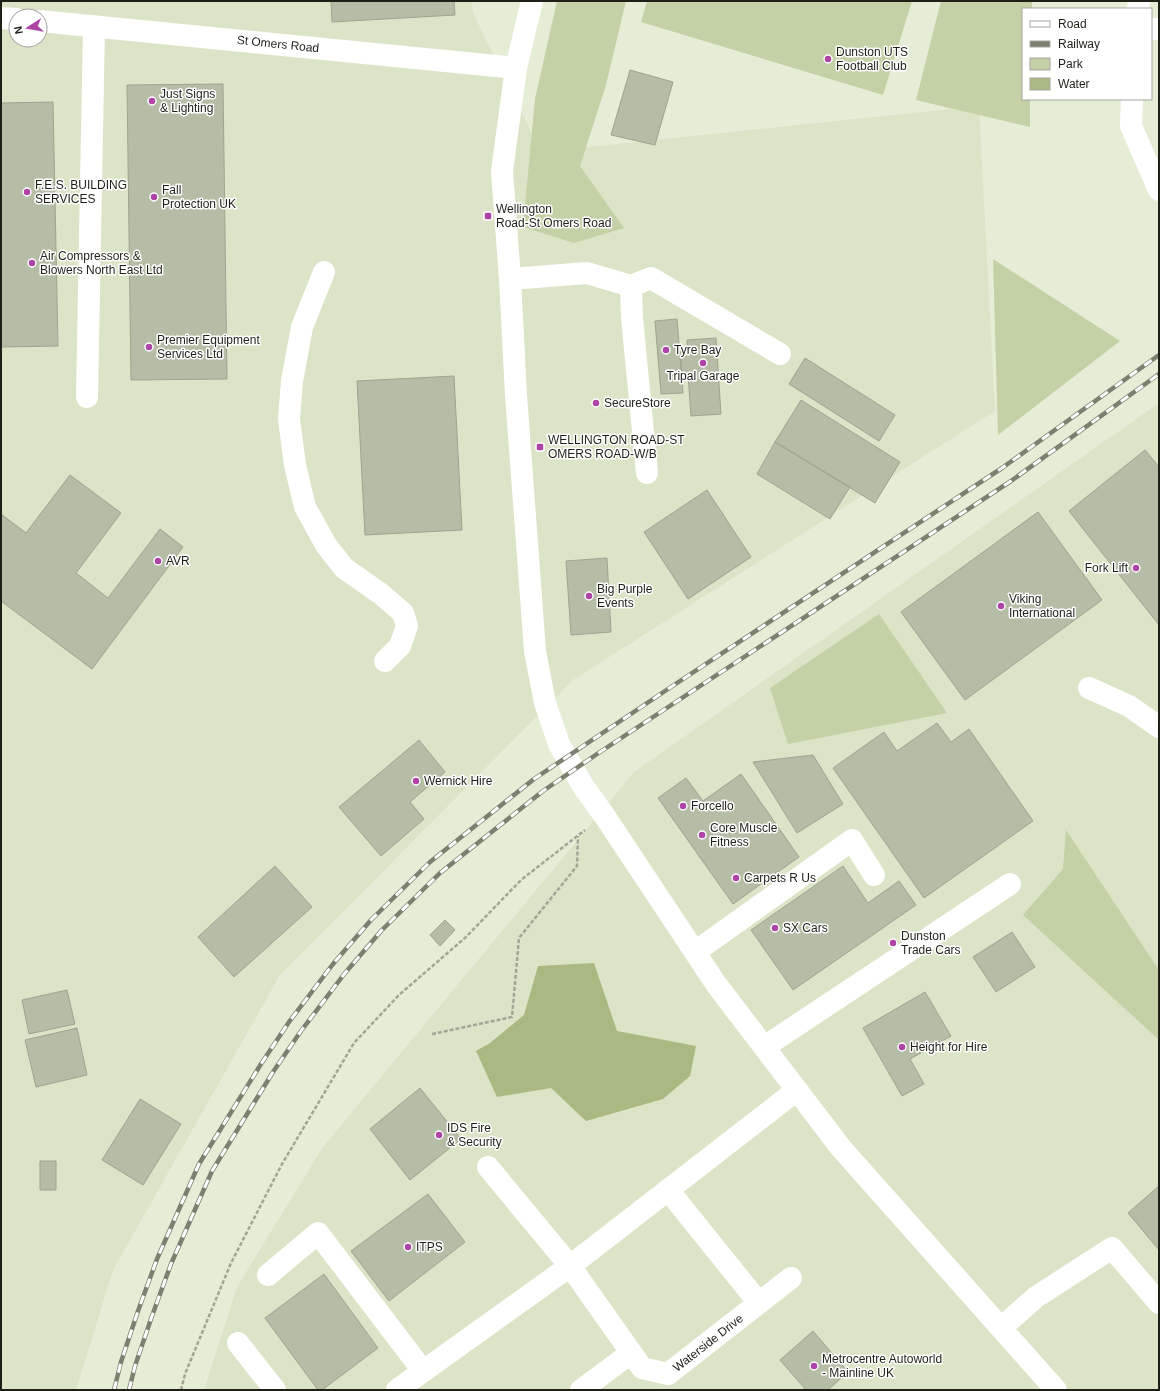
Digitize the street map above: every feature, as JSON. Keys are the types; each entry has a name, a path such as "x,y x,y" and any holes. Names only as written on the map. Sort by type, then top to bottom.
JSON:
{"street":[{"path":"532,1 516,68 502,171 510,279 516,395 535,651 544,703 559,744 583,786 604,815 716,984 841,1148 1056,1390"},
{"name":"St Omers Road","path":"48,22 516,68"},
{"path":"87,397 94,26"},
{"path":"1132,100 1131,126 1159,190"},
{"path":"324,272 302,327 292,381 289,419 295,465 305,507 326,545 344,568 381,594 403,613 407,626 400,646 385,661"},
{"path":"510,279 587,273 631,286 651,278 780,354"},
{"path":"631,286 632,318 647,473"},
{"path":"1089,688 1129,706 1159,727"},
{"path":"695,952 852,840 874,875"},
{"path":"764,1047 1010,884"},
{"path":"397,1390 570,1266 797,1090"},
{"name":"Waterside Drive","path":"488,1168 570,1266 642,1368 668,1374 791,1278"},
{"path":"668,1190 759,1303"},
{"path":"268,1275 318,1234 423,1371"},
{"path":"1001,1328 1036,1297 1112,1248 1159,1303"},
{"path":"238,1343 275,1390"},
{"path":"587,1388 631,1353"}],"path":[{"path":"181,1390 185,1374 231,1263 282,1164 354,1043 399,995 466,937 521,880 604,815"},
{"path":"432,1034 512,1017 519,938 577,866 578,835"}],"shaded area":[{"path":"1,1 472,1 473,13 541,152 979,106 995,411 573,680 280,975 113,1270 76,1390 1,1390"},
{"path":"1159,403 1159,1390 204,1390 237,1287 323,1147 634,772"}],"green space":[{"path":"557,1 626,1 606,85 580,166 624,228 574,243 523,227 535,99"},
{"name":"Dunston UTS Football Club","path":"647,1 912,1 883,95 641,22"},
{"path":"941,1 1032,1 1032,8 1022,8 1022,100 1030,100 1030,127 916,100"},
{"path":"993,259 1120,341 998,435"},
{"path":"879,614 947,713 788,744 770,688"},
{"path":"1066,830 1159,970 1159,1040 1023,915 1063,869"}],"water":[{"path":"594,963 617,1031 696,1046 690,1076 663,1099 586,1121 551,1088 497,1097 476,1051 490,1043 524,1015 538,966"}],"building":[{"path":"331,1 454,1 455,15 332,22"},
{"path":"630,70 673,82 655,145 611,135"},
{"path":"223,84 227,379 131,380 127,85"},
{"path":"53,102 58,346 1,347 1,103"},
{"path":"677,319 683,393 661,394 655,321"},
{"path":"716,338 721,414 691,416 688,374 682,374 680,351 687,350 687,340"},
{"path":"805,358 895,415 879,441 789,384"},
{"path":"454,376 462,530 365,535 357,381"},
{"path":"801,400 900,462 875,503 775,442"},
{"path":"775,442 850,487 830,519 757,474"},
{"name":"Fork Lift","path":"1145,450 1159,467 1159,625 1069,511"},
{"path":"70,475 121,513 76,573 108,598 160,529 183,547 92,669 1,601 1,514 26,533"},
{"path":"707,490 751,557 688,599 644,532"},
{"name":"Viking International","path":"1038,512 1102,600 965,700 901,612"},
{"name":"Big Purple Events","path":"607,558 611,632 571,635 566,561"},
{"path":"937,723 951,742 969,729 1033,821 924,898 833,768 884,732 897,751"},
{"path":"419,740 445,772 410,802 424,819 381,856 339,807"},
{"path":"813,755 843,804 797,833 753,762"},
{"path":"741,774 799,857 733,904 658,798 686,778 703,801"},
{"path":"275,866 312,907 234,977 198,937"},
{"path":"843,866 868,903 899,881 916,905 793,990 751,930"},
{"path":"445,920 455,930 440,946 430,935"},
{"path":"1012,932 1035,967 996,992 973,957"},
{"path":"67,990 75,1024 29,1034 22,1000"},
{"name":"Height for Hire","path":"925,992 951,1036 910,1059 924,1084 902,1096 863,1028"},
{"path":"77,1028 87,1075 36,1087 25,1040"},
{"path":"420,1088 461,1139 410,1180 370,1129"},
{"path":"140,1099 181,1124 143,1185 102,1160"},
{"path":"40,1161 56,1161 56,1190 40,1190"},
{"path":"1159,1186 1159,1250 1128,1213"},
{"name":"ITPS","path":"428,1194 465,1242 389,1301 351,1251"},
{"path":"324,1274 378,1348 322,1390 318,1390 265,1318"},
{"name":"Metrocentre Autoworld - Mainline UK","path":"813,1331 848,1372 828,1390 806,1390 780,1360"}],"railway":[{"path":"114,1390 121,1362 157,1259 199,1164 289,1022 333,964 371,920 430,862 534,779 1002,468 1159,355"},
{"path":"129,1390 135,1366 171,1264 212,1171 273,1072 301,1031 345,973 382,930 440,873 543,791 1011,481 1159,374"}],"place":[{"name":"Dunston UTS Football Club","path":"828,59"},
{"name":"Just Signs & Lighting","path":"152,101"},
{"name":"F.E.S. BUILDING SERVICES","path":"27,192"},
{"name":"Fall Protection UK","path":"154,197"},
{"name":"Wellington Road-St Omers Road","path":"488,216"},
{"name":"Air Compressors & Blowers North East Ltd","path":"32,263"},
{"name":"Premier Equipment Services Ltd","path":"149,347"},
{"name":"Tyre Bay","path":"666,350"},
{"name":"Tripal Garage","path":"703,363"},
{"name":"SecureStore","path":"596,403"},
{"name":"WELLINGTON ROAD-ST OMERS ROAD-W/B","path":"540,447"},
{"name":"AVR","path":"158,561"},
{"name":"Fork Lift","path":"1136,568"},
{"name":"Big Purple Events","path":"589,596"},
{"name":"Viking International","path":"1001,606"},
{"name":"Wernick Hire","path":"416,781"},
{"name":"Forcello","path":"683,806"},
{"name":"Core Muscle Fitness","path":"702,835"},
{"name":"Carpets R Us","path":"736,878"},
{"name":"SX Cars","path":"775,928"},
{"name":"Dunston Trade Cars","path":"893,943"},
{"name":"Height for Hire","path":"902,1047"},
{"name":"IDS Fire & Security","path":"439,1135"},
{"name":"ITPS","path":"408,1247"},
{"name":"Metrocentre Autoworld - Mainline UK","path":"814,1366"}]}
